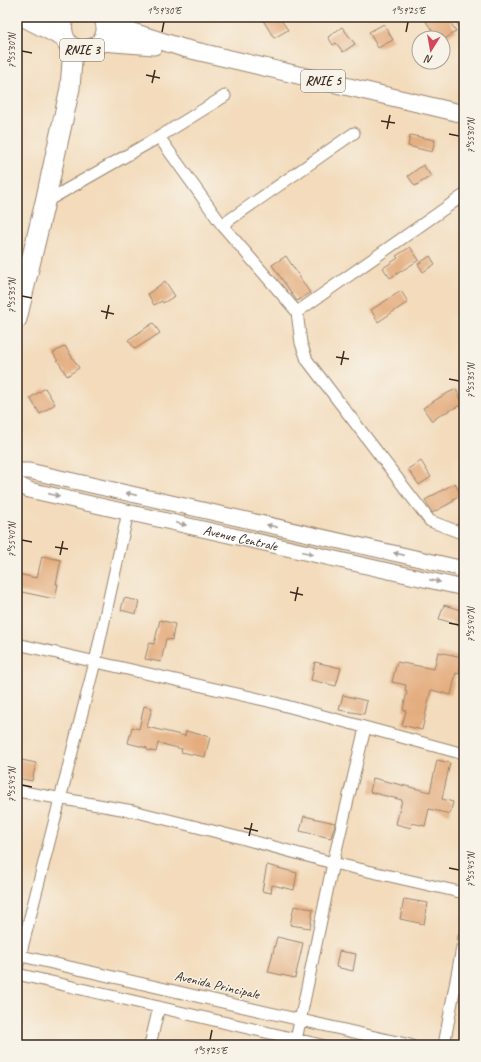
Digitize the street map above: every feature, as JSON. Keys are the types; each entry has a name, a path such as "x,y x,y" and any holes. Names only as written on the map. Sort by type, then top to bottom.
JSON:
{"highway":[{"name":"RNIE 3","path":"24,17 82,44 105,36 106,28 104,19"},
{"name":"RNIE 3","path":"66,17 62,28 82,44"},
{"name":"RNIE 3","path":"17,319 70,88 82,44"}],"main road":[{"name":"RNIE 5","path":"104,19 130,31 183,48 464,114"},
{"name":"RNIE 5","path":"82,44 183,48"}],"street":[{"path":"460,17 464,23"},
{"path":"45,202 159,137 225,96"},
{"path":"222,225 354,133"},
{"path":"159,137 222,225 297,312 301,343 307,360 430,521 464,534"},
{"path":"297,312 464,195"},
{"name":"Avenue Centrale","path":"17,471 29,471 464,568"},
{"name":"Avenue Centrale","path":"17,484 29,490 464,587"},
{"path":"17,968 18,955 95,662 128,512"},
{"path":"17,644 268,701 464,754"},
{"path":"296,1042 333,863 365,728"},
{"path":"17,791 133,812 242,838 333,863 464,893"},
{"path":"444,1045 464,937"},
{"name":"Avenida Principale","path":"18,955 410,1045"},
{"path":"17,974 159,1007 296,1042 321,1045"},
{"path":"150,1045 159,1007"}],"building":[{"path":"261,17 279,17 288,30 274,38"},
{"path":"423,17 447,17 456,31 451,35 451,30 432,30"},
{"path":"384,24 393,40 378,48 369,32"},
{"path":"342,27 355,44 343,52 336,43 333,45 328,37"},
{"path":"410,135 435,140 432,152 408,146"},
{"path":"423,165 431,176 415,186 408,176"},
{"path":"410,247 419,260 390,278 383,268 398,258 396,256"},
{"path":"286,256 310,293 297,301 272,265"},
{"path":"430,256 435,264 423,272 418,264"},
{"path":"165,281 175,296 163,303 162,301 154,305 148,294"},
{"path":"401,291 408,302 378,322 371,310"},
{"path":"153,323 160,333 135,349 128,340"},
{"path":"65,346 79,368 67,376 53,353"},
{"path":"45,388 55,404 40,414 30,398"},
{"path":"456,389 463,404 442,414 432,421 423,408"},
{"path":"421,461 431,477 419,485 408,469"},
{"path":"455,483 461,495 453,499 454,501 432,513 425,500"},
{"path":"42,556 61,560 56,584 58,584 55,599 17,591 17,574 37,578"},
{"path":"124,598 139,601 136,614 121,610"},
{"path":"444,605 464,611 464,626 439,619"},
{"path":"160,620 175,624 172,640 166,639 161,662 145,659 149,643 154,644"},
{"path":"438,652 463,657 459,674 456,673 451,695 431,690 422,730 402,725 406,711 403,710 407,691 405,691 406,685 392,682 397,662 434,669"},
{"path":"315,662 341,668 336,686 311,680"},
{"path":"343,695 367,701 364,714 339,710"},
{"path":"144,706 152,708 147,727 185,736 186,731 210,737 205,757 181,752 182,749 158,743 156,752 128,743 132,727 139,729"},
{"path":"17,759 36,763 32,781 17,778"},
{"path":"437,760 450,763 442,799 453,802 450,814 429,809 425,826 412,823 411,828 396,824 402,800 370,792 373,778 430,792"},
{"path":"304,816 335,823 331,838 300,831"},
{"path":"267,865 297,873 294,890 272,885 271,893 262,891"},
{"path":"404,899 428,903 424,924 400,919"},
{"path":"294,906 313,909 310,928 290,925"},
{"path":"277,937 303,943 295,978 268,972"},
{"path":"339,951 356,954 353,971 336,967"}]}
